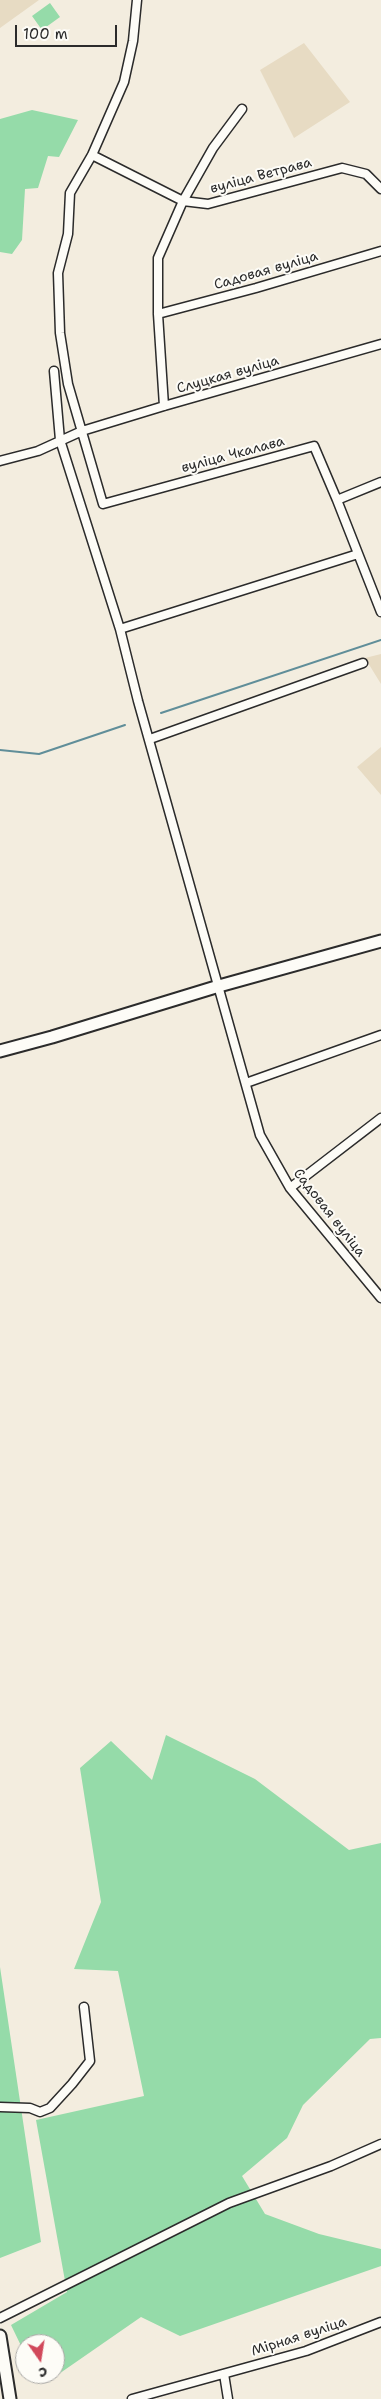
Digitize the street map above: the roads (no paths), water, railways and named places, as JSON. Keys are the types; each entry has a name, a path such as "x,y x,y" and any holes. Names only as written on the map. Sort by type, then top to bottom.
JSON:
{"main road":[{"path":"0,1051 52,1038 219,986 381,941"},
{"path":"0,2336 10,2399"}],"street":[{"path":"82,431 67,376 60,333 58,273 68,234 70,193 92,155 124,82 133,41 136,0"},
{"path":"164,406 158,314 158,258 183,201 212,148 242,109"},
{"name":"вуліца Ветрава","path":"92,155 183,201 208,204 342,168 366,174 381,189"},
{"name":"Садовая вуліца","path":"158,314 256,288 381,251"},
{"name":"Слуцкая вуліца","path":"0,461 38,451 82,431 381,344"},
{"name":"Садовая вуліца","path":"54,371 60,440 120,629 138,702 150,739 260,1135 290,1188 381,1298"},
{"name":"вуліца Чкалава","path":"82,431 103,504 314,446 337,500"},
{"path":"381,482 337,500 381,612"},
{"path":"120,629 358,554"},
{"path":"150,739 363,663"},
{"path":"246,1084 381,1036"},
{"path":"290,1188 380,1120"},
{"path":"0,2107 30,2108 40,2112 50,2108 72,2084 90,2061 84,2007"},
{"path":"0,2318 229,2203 331,2166 381,2144"},
{"name":"Мірная вуліца","path":"132,2399 306,2351 381,2322"},
{"path":"224,2374 228,2399"}],"waterway":[{"path":"161,713 381,640"},
{"path":"0,750 39,754 125,725"}]}
